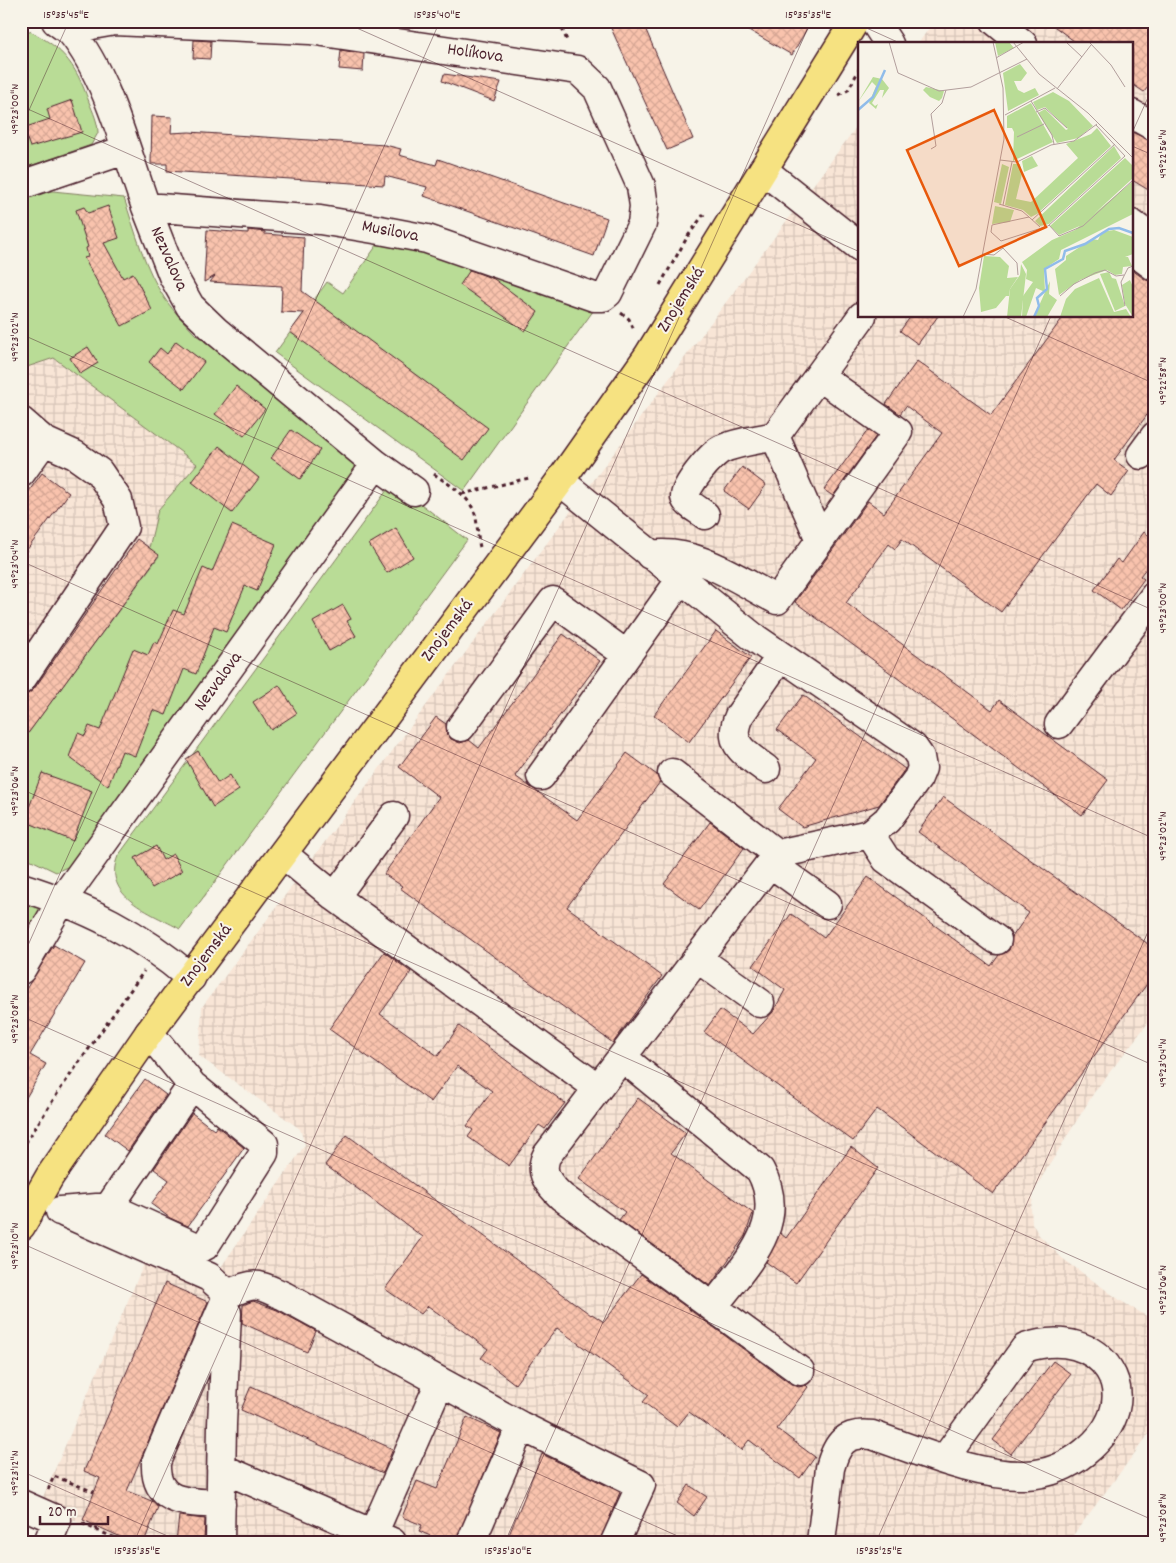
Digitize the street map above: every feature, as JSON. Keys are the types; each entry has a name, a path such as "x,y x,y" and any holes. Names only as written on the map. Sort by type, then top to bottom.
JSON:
{"main road":[{"name":"Znojemská","path":"21,1226 36,1200 149,1033 560,481 648,356 856,23"}],"street":[{"name":"Holíkova","path":"63,27 115,21 310,30 578,70 597,88 641,186 644,206 642,224"},
{"path":"995,21 1021,42"},
{"path":"856,23 886,42"},
{"path":"63,27 87,51 98,73 146,207"},
{"path":"1134,115 1155,127"},
{"path":"21,185 125,150"},
{"path":"763,170 858,245"},
{"name":"Musilova","path":"146,207 320,220 427,239 594,297 602,297 608,293 642,224"},
{"name":"Nezvalova","path":"146,207 173,276 190,306 216,331 376,464 414,491"},
{"path":"1134,225 1155,241"},
{"path":"1134,251 1155,267"},
{"path":"705,514 687,502 685,496 687,489 713,454 722,448 774,436 861,318"},
{"path":"650,555 666,552 691,557 777,600 898,432 818,376"},
{"path":"21,421 44,441 75,455 99,472 118,500 124,527 21,680"},
{"path":"774,436 820,540"},
{"path":"21,473 44,441"},
{"name":"Nezvalova","path":"21,970 62,900 376,464"},
{"path":"560,481 752,636 913,747 920,757 922,768 918,778 887,820 870,834 774,858 543,1162 544,1172 550,1186 562,1196 800,1371"},
{"path":"541,776 681,579"},
{"path":"1059,724 1155,595"},
{"path":"461,727 553,601 627,655"},
{"path":"766,769 739,748 734,738 734,726 738,716 782,656"},
{"path":"672,773 827,904"},
{"path":"335,897 394,816"},
{"path":"870,834 886,859 997,940"},
{"path":"283,854 335,897 598,1088"},
{"path":"21,887 62,900 110,920 163,954 191,978"},
{"path":"697,958 760,1003"},
{"path":"60,1211 109,1207 199,1248 206,1246 264,1153 264,1144 192,1085 149,1033"},
{"path":"622,1057 760,1170 768,1185 771,1202 763,1239 713,1307"},
{"path":"109,1207 192,1085"},
{"path":"36,1200 209,1277 228,1294"},
{"path":"221,1504 184,1501 173,1498 159,1485 156,1474 156,1462 228,1294 250,1284 263,1286 521,1426 640,1486 616,1542"},
{"path":"220,1542 228,1294"},
{"path":"821,1542 830,1468 833,1457 845,1438 852,1435 872,1435 944,1460 985,1470 1024,1475 1045,1473 1074,1461 1101,1439 1114,1420 1118,1400 1116,1384 1106,1363 1091,1352 1073,1345 1056,1342 1025,1348 944,1460"},
{"path":"221,1468 382,1538 440,1382"},
{"path":"471,1542 521,1426"},
{"path":"21,1504 57,1520 48,1542"}],"path":[{"path":"834,98 848,90 858,72"},
{"path":"656,293 688,236 705,213"},
{"path":"629,337 638,323"},
{"path":"523,486 534,471"},
{"path":"462,494 529,478"},
{"path":"475,552 485,539"},
{"path":"21,1150 59,1091 142,973 163,954"},
{"path":"47,1493 54,1476 94,1492"},
{"path":"96,1530 125,1542"},
{"path":"154,1542 176,1540"}],"shaded area":[{"path":"934,21 1155,21 1155,1014 1095,1091 1042,1177 1034,1193 1031,1208 1032,1223 1039,1235 1062,1258 1121,1301 1155,1321 1155,1426 1068,1542 125,1542 39,1506 153,1243 208,1268 221,1267 305,1145 300,1129 199,1056 202,1007 858,125 858,318 1134,318 1134,42 919,42"},
{"path":"54,358 197,464 158,510 149,548 159,555 31,729 21,722 21,369"}],"green space":[{"path":"21,27 47,41 65,56 72,65 94,113 98,133 91,145 21,169"},
{"path":"42,190 124,198 141,250 152,275 165,299 176,313 195,334 357,457 361,476 74,864 56,872 21,855 21,722 31,729 159,556 149,548 158,510 197,464 54,358 21,369 21,197"},
{"path":"382,238 596,307 464,491 275,353 327,282 343,293"},
{"path":"393,482 467,540 180,929 144,910 123,893 117,882 115,870 118,856"},
{"path":"21,901 47,909 21,954"}],"building":[{"path":"620,21 642,21 693,139 667,150 610,26"},
{"path":"733,21 811,21 792,55"},
{"path":"1047,21 1155,21 1155,78 1144,92 1134,85 1134,42 1075,42"},
{"path":"194,40 211,41 210,59 193,58"},
{"path":"341,50 364,54 363,71 339,69"},
{"path":"444,74 501,82 494,101 442,81"},
{"path":"72,100 82,132 30,147 23,128 50,119 47,109"},
{"path":"152,116 172,117 171,133 189,132 385,145 401,149 399,155 436,165 438,159 607,218 594,256 424,196 427,187 385,176 384,185 167,171 167,164 151,164"},
{"path":"1134,133 1155,143 1155,194 1134,181"},
{"path":"108,206 119,238 104,243 123,278 133,273 152,310 122,326 84,258 88,257 86,248 88,247 76,210 84,207 88,213"},
{"path":"207,230 248,233 248,230 265,232 265,234 304,237 302,291 488,428 464,460 290,332 304,313 281,312 282,286 210,282 215,276 204,282"},
{"path":"470,270 494,279 538,312 525,331 460,285"},
{"path":"1134,271 1146,280 1155,282 1155,404 1114,460 1129,471 1111,496 1096,484 1001,612 902,539 895,549 889,544 846,603 992,710 999,700 1108,780 1082,815 795,602 868,501 884,513 942,433 906,406 900,414 886,404 917,361 991,415 1063,318 1134,318"},
{"path":"910,318 937,318 918,344 900,331"},
{"path":"176,341 204,362 184,389 149,362 160,348 167,354"},
{"path":"88,347 98,363 80,374 70,358"},
{"path":"236,386 265,409 244,436 215,414"},
{"path":"291,430 320,450 300,479 271,458"},
{"path":"868,430 876,436 833,496 824,490"},
{"path":"219,446 259,478 232,513 192,482"},
{"path":"742,467 766,485 749,509 724,491"},
{"path":"42,473 69,493 21,558 21,502"},
{"path":"232,525 276,544 257,591 245,586 226,632 214,627 196,674 184,669 166,715 153,710 135,756 122,751 108,786 69,757 78,733 85,736 89,726 100,730 133,649 148,655 154,642 158,644 173,610 184,614 203,568 212,572"},
{"path":"396,528 413,557 387,573 369,544"},
{"path":"1144,532 1155,540 1155,557 1140,576 1144,579 1121,610 1094,590 1117,559 1122,563"},
{"path":"137,539 159,555 21,743 21,696 28,694 34,689"},
{"path":"343,605 351,619 347,621 356,636 329,651 313,622"},
{"path":"716,631 751,657 689,742 654,715"},
{"path":"563,634 600,661 515,776 577,820 627,753 657,775 660,782 567,907 662,976 613,1043 400,888 402,886 384,874 439,797 399,767 436,717 446,724 447,733 451,739 460,743 469,740 479,748"},
{"path":"279,685 297,713 271,730 253,702"},
{"path":"803,695 905,769 879,805 802,827 778,809 816,758 777,730"},
{"path":"198,751 218,783 230,775 239,790 213,807 186,759"},
{"path":"42,773 92,791 73,841 24,821"},
{"path":"943,797 1155,949 1155,973 993,1194 877,1109 853,1141 704,1032 720,1010 753,1034 773,1012 785,990 753,966 791,914 824,938 868,877 991,966 999,955 1009,950 1012,937 1029,913 918,832"},
{"path":"710,822 744,848 699,910 664,884"},
{"path":"156,846 163,860 173,854 182,871 152,888 135,858"},
{"path":"54,945 85,963 30,1055 46,1064 21,1106 21,997"},
{"path":"384,952 411,972 380,1014 438,1056 459,1026 565,1103 545,1129 539,1125 509,1166 468,1137 473,1130 467,1126 492,1091 457,1066 431,1102 329,1029"},
{"path":"145,1079 166,1095 128,1151 105,1134"},
{"path":"638,1098 686,1133 671,1153 753,1213 745,1236 710,1286 619,1220 625,1212 579,1179"},
{"path":"192,1113 214,1130 217,1126 244,1148 188,1226 170,1218 151,1204 169,1180 154,1169"},
{"path":"347,1135 591,1315 604,1322 641,1274 791,1384 799,1387 806,1385 808,1387 777,1429 815,1457 800,1478 749,1440 741,1450 689,1412 677,1427 643,1402 649,1395 557,1328 515,1384 481,1358 488,1349 428,1306 421,1314 385,1289 423,1237 325,1165"},
{"path":"851,1147 878,1168 796,1283 766,1262 780,1233 786,1238"},
{"path":"165,1283 208,1302 127,1491 154,1502 158,1507 144,1542 132,1542 83,1520 100,1478 84,1471"},
{"path":"253,1301 277,1310 316,1331 307,1352 242,1323 243,1305"},
{"path":"1053,1361 1071,1374 1011,1454 993,1440"},
{"path":"251,1386 393,1449 383,1473 241,1410"},
{"path":"467,1417 501,1433 456,1542 444,1542 419,1531 422,1525 402,1517 417,1481 437,1489"},
{"path":"542,1454 620,1492 600,1542 506,1542"},
{"path":"689,1485 707,1497 694,1516 677,1503"},
{"path":"179,1516 205,1519 204,1542 176,1542"}]}
